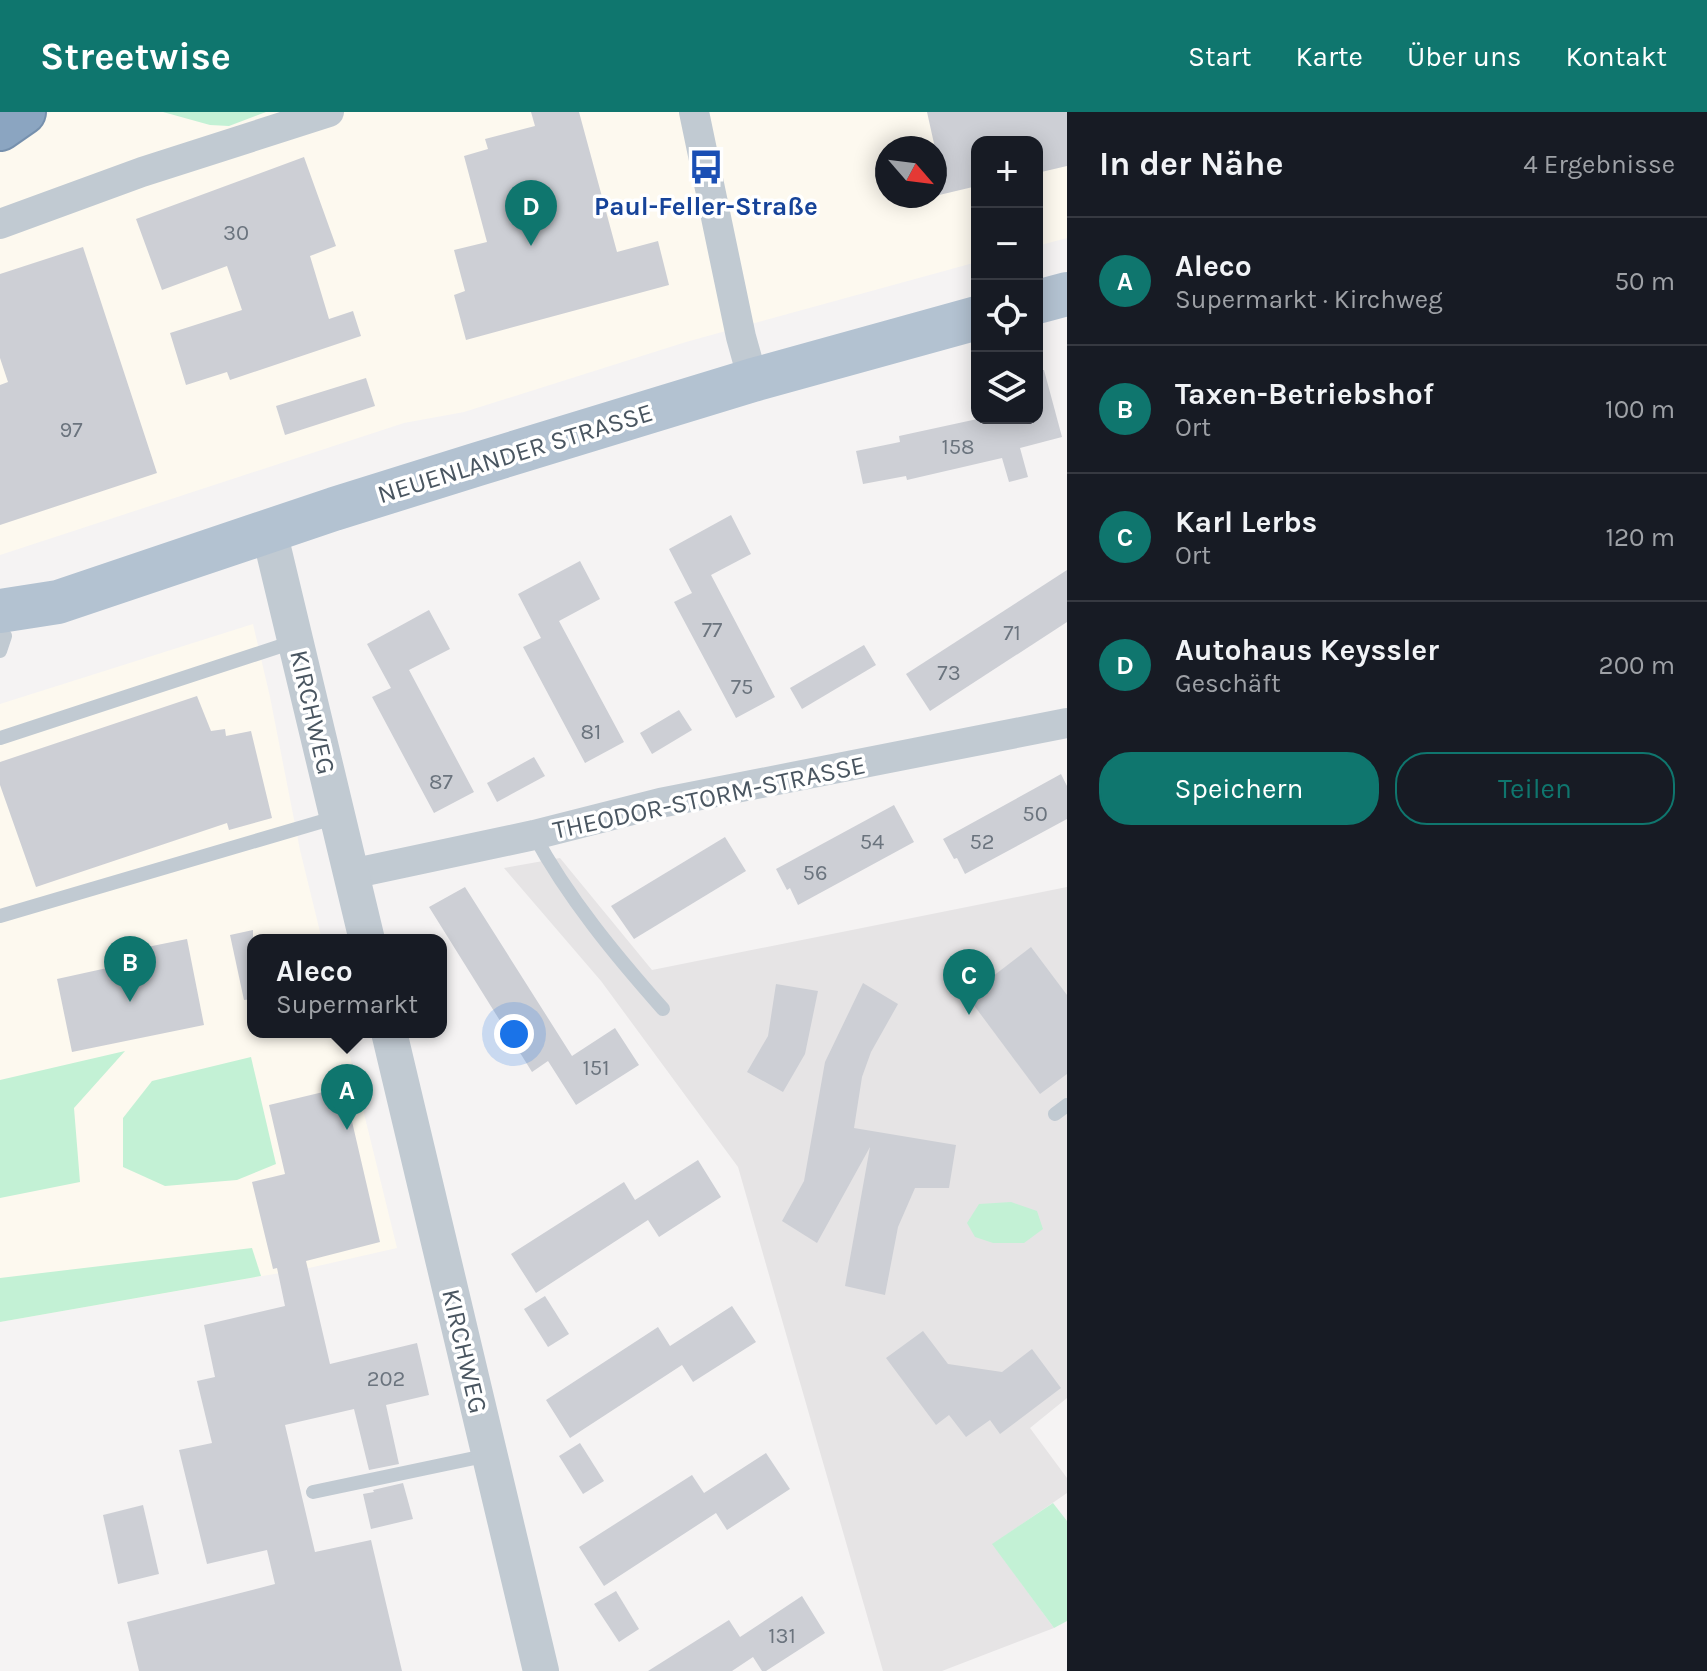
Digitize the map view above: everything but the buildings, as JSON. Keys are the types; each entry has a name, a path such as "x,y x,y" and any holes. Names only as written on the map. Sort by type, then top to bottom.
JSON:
{"highway":[{"path":"0,128 23,112"}],"main road":[{"path":"1043,300 1067,294"},
{"name":"NEUENLANDER STRASSE","path":"1,634 58,602 349,504 753,380 971,320"}],"street":[{"path":"0,224 142,172 329,112"},
{"path":"694,112 741,337 753,380"},
{"name":"KIRCHWEG","path":"269,531 366,934"},
{"name":"THEODOR-STORM-STRASSE","path":"351,874 534,835 660,803 1067,723"},
{"name":"KIRCHWEG","path":"390,1038 541,1671"}],"lane":[{"path":"0,738 296,641"},
{"path":"0,916 337,817"},
{"path":"534,835 553,870 632,975 663,1009"},
{"path":"313,1492 489,1454"}],"shaded area":[{"path":"51,112 1067,112 1067,238 1043,244 1043,136 971,136 971,264 686,342 464,412 404,423 0,555 0,144"},
{"path":"253,624 321,934 247,934 247,1038 345,1038 397,1248 309,1268 0,1322 0,704"},
{"path":"560,858 652,970 1067,887 1067,1398 1030,1428 1067,1478 1067,1493 993,1544 1054,1628 942,1671 883,1671 738,1167 601,981 504,868"}],"green space":[{"path":"163,112 266,112 229,126 210,125"},
{"path":"125,1051 74,1108 80,1182 0,1198 0,1080"},
{"path":"251,1057 276,1164 237,1180 165,1186 123,1167 123,1118 152,1081"},
{"path":"1011,1202 1037,1211 1043,1229 1024,1243 993,1243 975,1237 967,1223 979,1204"},
{"path":"252,1248 261,1276 0,1322 0,1278"},
{"path":"1053,1503 1067,1521 1067,1621 1054,1628 992,1544"}],"place":[{"name":"Paul-Feller-Straße","path":"706,167"},
{"name":"Autohaus Keyssler","path":"531,246"},
{"name":"Taxen-Betriebshof","path":"130,1002"},
{"name":"Karl Lerbs","path":"969,1015"},
{"name":"Aleco","path":"347,1130"}]}
